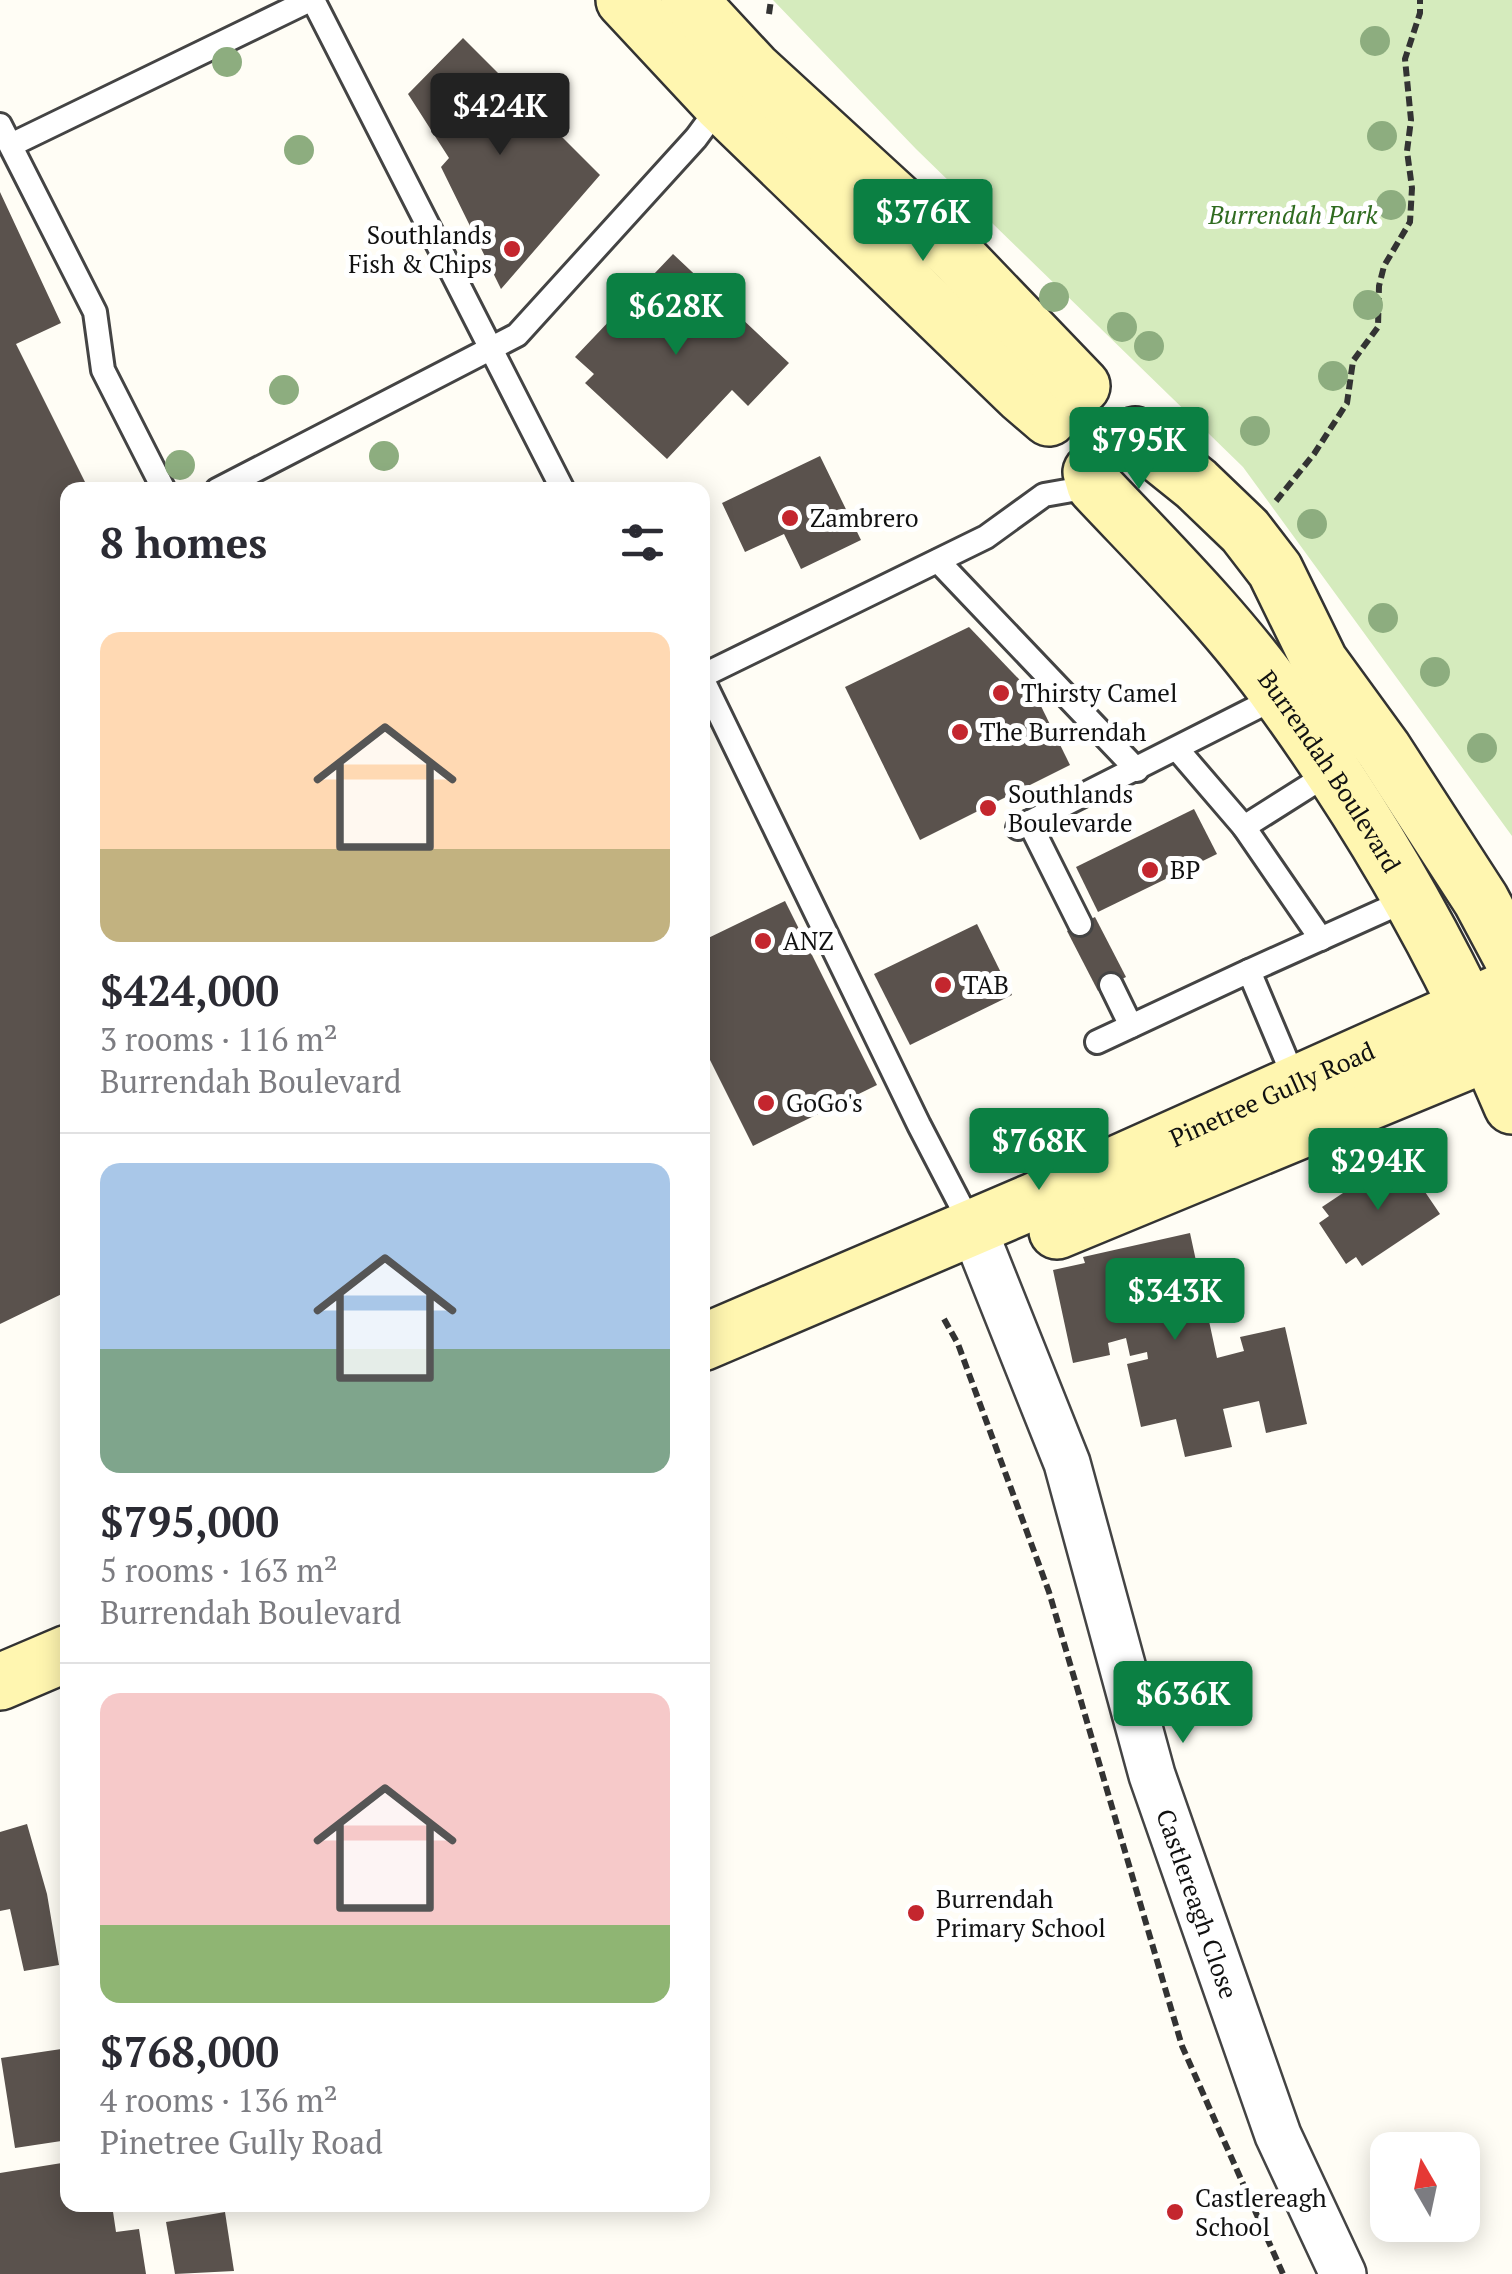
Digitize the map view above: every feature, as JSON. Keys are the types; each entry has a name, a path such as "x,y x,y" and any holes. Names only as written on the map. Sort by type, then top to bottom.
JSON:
{"main road":[{"path":"624,0 913,214 1066,402"},
{"path":"689,0 737,87 874,252 1020,394 1066,402 1098,385 1124,400 1133,412 1135,435 1130,450 1120,462 1093,479 1066,464 1050,444 1066,402"},
{"path":"874,252 913,214"},
{"path":"1135,435 1196,484 1275,570 1320,662 1384,750 1470,883 1512,958"},
{"name":"Burrendah Boulevard","path":"1093,479 1190,586 1280,695 1409,899 1496,1022 1512,1106"},
{"name":"Pinetree Gully Road","path":"710,1340 979,1242 1496,1022"},
{"name":"Pinetree Gully Road","path":"710,1377 979,1242"},
{"path":"0,1649 60,1623"},
{"path":"0,1682 60,1656"}],"street":[{"name":"Castlereagh Close","path":"979,1242 1067,1463 1152,1775 1278,2135 1343,2274"}],"lane":[{"path":"160,482 103,370 95,312 5,135 311,0 559,482"},
{"path":"233,482 517,335 696,138 737,87"},
{"path":"710,673 986,538 1044,495 1093,479"},
{"path":"938,561 1137,770"},
{"path":"710,694 979,1242"},
{"path":"1080,924 1024,825 1280,695"},
{"path":"1178,750 1244,828 1321,939"},
{"path":"1244,828 1331,772"},
{"path":"1097,1042 1409,899"},
{"path":"1250,972 1305,1106"},
{"path":"1110,984 1131,1026"}],"path":[{"path":"768,14 771,0"},
{"path":"1244,532 1285,492 1332,428 1346,404 1353,361 1378,327 1379,286 1384,266 1410,222 1412,188 1406,151 1411,120 1405,59 1420,13 1420,0"}],"green space":[{"name":"Burrendah Park","path":"773,0 1512,0 1512,836 1243,467 916,149"}],"building":[{"path":"463,38 600,175 501,289 441,167 449,158 408,94"},
{"path":"0,192 61,323 16,344 85,482 60,482 60,1295 0,1324"},
{"path":"673,254 789,363 748,406 732,390 667,459 585,383 594,374 575,357"},
{"name":"Zambrero","path":"820,456 861,540 801,569 784,534 745,552 722,503"},
{"name":"The Burrendah","path":"969,627 1037,698 1070,765 920,840 845,687"},
{"path":"1194,809 1217,854 1098,912 1076,867"},
{"path":"785,901 877,1085 753,1146 710,1060 710,937"},
{"path":"1095,917 1126,977 1098,991 1067,931"},
{"name":"TAB","path":"977,924 1012,995 910,1045 874,974"},
{"path":"1400,1155 1440,1214 1362,1266 1356,1257 1346,1264 1319,1223 1329,1216 1322,1207"},
{"path":"1190,1233 1217,1358 1244,1351 1240,1337 1285,1327 1307,1424 1266,1433 1259,1401 1223,1409 1232,1447 1185,1457 1176,1419 1141,1427 1127,1364 1148,1359 1147,1352 1130,1356 1126,1338 1108,1343 1110,1355 1073,1363 1053,1270 1085,1263 1083,1257"},
{"path":"27,1824 47,1894 59,1965 24,1971 10,1909 0,1911 0,1832"},
{"path":"60,2049 60,2141 15,2148 1,2058"},
{"path":"60,2163 60,2212 113,2212 116,2232 139,2229 146,2274 0,2274 0,2173"},
{"path":"225,2212 234,2271 175,2274 166,2222"}],"place":[{"name":"Southlands Fish & Chips","path":"512,249"},
{"name":"Zambrero","path":"790,518"},
{"name":"Thirsty Camel","path":"1001,693"},
{"name":"The Burrendah","path":"960,732"},
{"name":"Southlands Boulevarde","path":"988,808"},
{"name":"BP","path":"1150,870"},
{"name":"ANZ","path":"763,941"},
{"name":"TAB","path":"943,985"},
{"name":"GoGo's","path":"766,1103"},
{"name":"Burrendah Primary School","path":"916,1913"},
{"name":"Castlereagh School","path":"1175,2212"}]}
